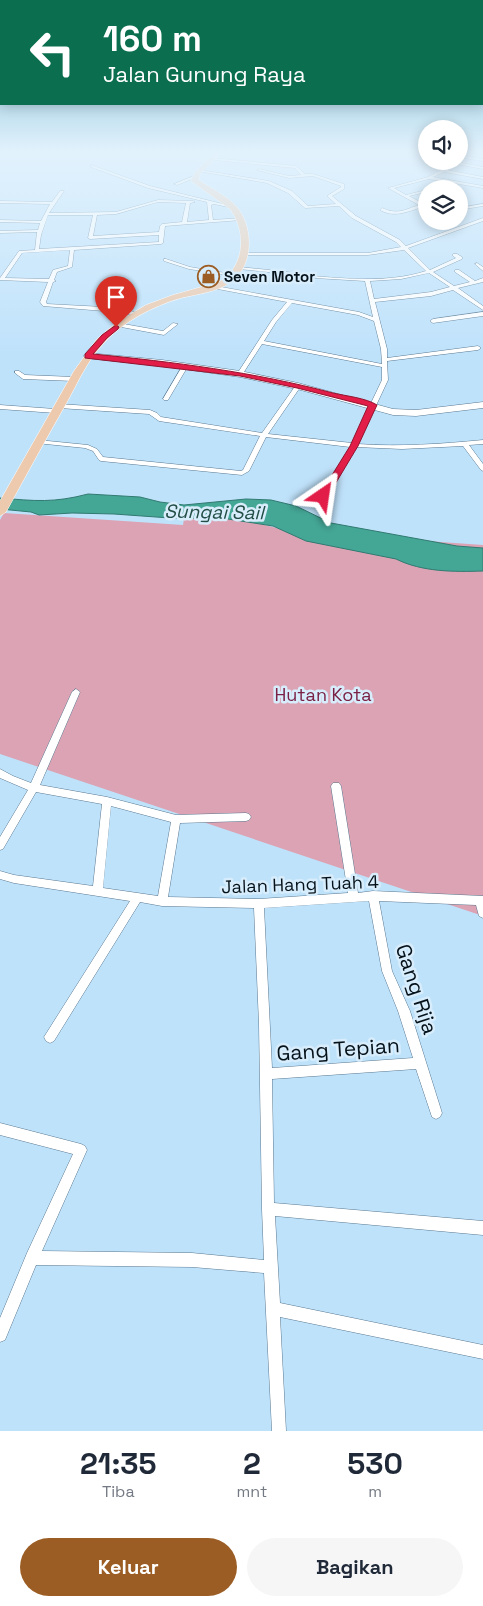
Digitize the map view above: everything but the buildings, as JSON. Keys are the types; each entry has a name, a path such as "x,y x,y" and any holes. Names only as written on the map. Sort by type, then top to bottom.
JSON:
{"main road":[{"path":"0,512 57,408 88,356 104,336 136,314 170,298 226,282 237,271 244,254 245,239 241,220"}],"street":[{"path":"94,220 90,238 161,233"},
{"path":"1,279 21,252 160,243 162,226 164,224 229,220"},
{"path":"359,220 405,248 431,272 483,308"},
{"path":"244,254 358,254 405,248 481,220"},
{"path":"0,221 43,222 38,231 37,252"},
{"path":"0,232 38,231"},
{"path":"72,250 70,267 55,271 53,281 43,302 44,305 104,309 136,314"},
{"path":"166,260 188,268 289,273 298,276 367,281 431,272 460,258 455,255"},
{"path":"477,264 483,270"},
{"path":"457,271 474,282"},
{"path":"1,279 53,281"},
{"path":"372,301 431,294 483,280"},
{"path":"323,496 354,446 385,380 384,349 367,281"},
{"path":"210,287 360,314 376,320"},
{"path":"240,374 260,342 291,301"},
{"path":"433,321 483,314"},
{"path":"118,325 164,333 175,324"},
{"path":"260,342 385,363 478,348"},
{"path":"88,356 240,374 298,386 393,412 416,413 483,405"},
{"path":"166,399 185,366"},
{"path":"17,372 23,377 74,380"},
{"path":"38,442 86,446 95,450 101,459 242,473 246,471 264,435 298,386"},
{"path":"0,407 150,412 159,419 354,446 416,448 483,442"},
{"path":"466,445 483,469"},
{"path":"0,846 34,788 76,692"},
{"path":"0,773 10,780 34,788 106,801 176,819 246,817"},
{"path":"336,786 354,897"},
{"path":"98,891 106,801"},
{"path":"162,901 176,819"},
{"name":"Jalan Hang Tuah 4","path":"0,875 14,879 162,901 260,904 372,896 481,901"},
{"name":"Gang Rija","path":"372,896 387,971 404,1011 421,1063"},
{"path":"50,1037 138,898"},
{"path":"481,901 483,912"},
{"path":"260,904 266,1074 268,1209 279,1431"},
{"name":"Gang Tepian","path":"266,1074 421,1063 436,1113"},
{"path":"0,1129 81,1150 32,1258 0,1335"},
{"path":"268,1209 483,1228"},
{"path":"32,1258 192,1260 271,1267"},
{"path":"273,1309 483,1352"}],"green space":[{"name":"Hutan Kota","path":"4,513 183,525 184,519 207,516 250,522 286,531 483,545 483,916 0,754 0,520"}],"water":[{"name":"Sungai Sail","path":"88,494 140,497 184,505 246,499 271,500 296,506 331,523 457,546 483,548 483,571 427,569 396,559 306,541 273,526 215,517 184,519 72,513 39,515 31,512 0,509 0,498 44,500 65,499"}],"place":[{"name":"Seven Motor","path":"208,276"}],"route":[{"path":"116,327 94,346 88,356 162,363 240,374 373,405 354,446 323,496"}]}
